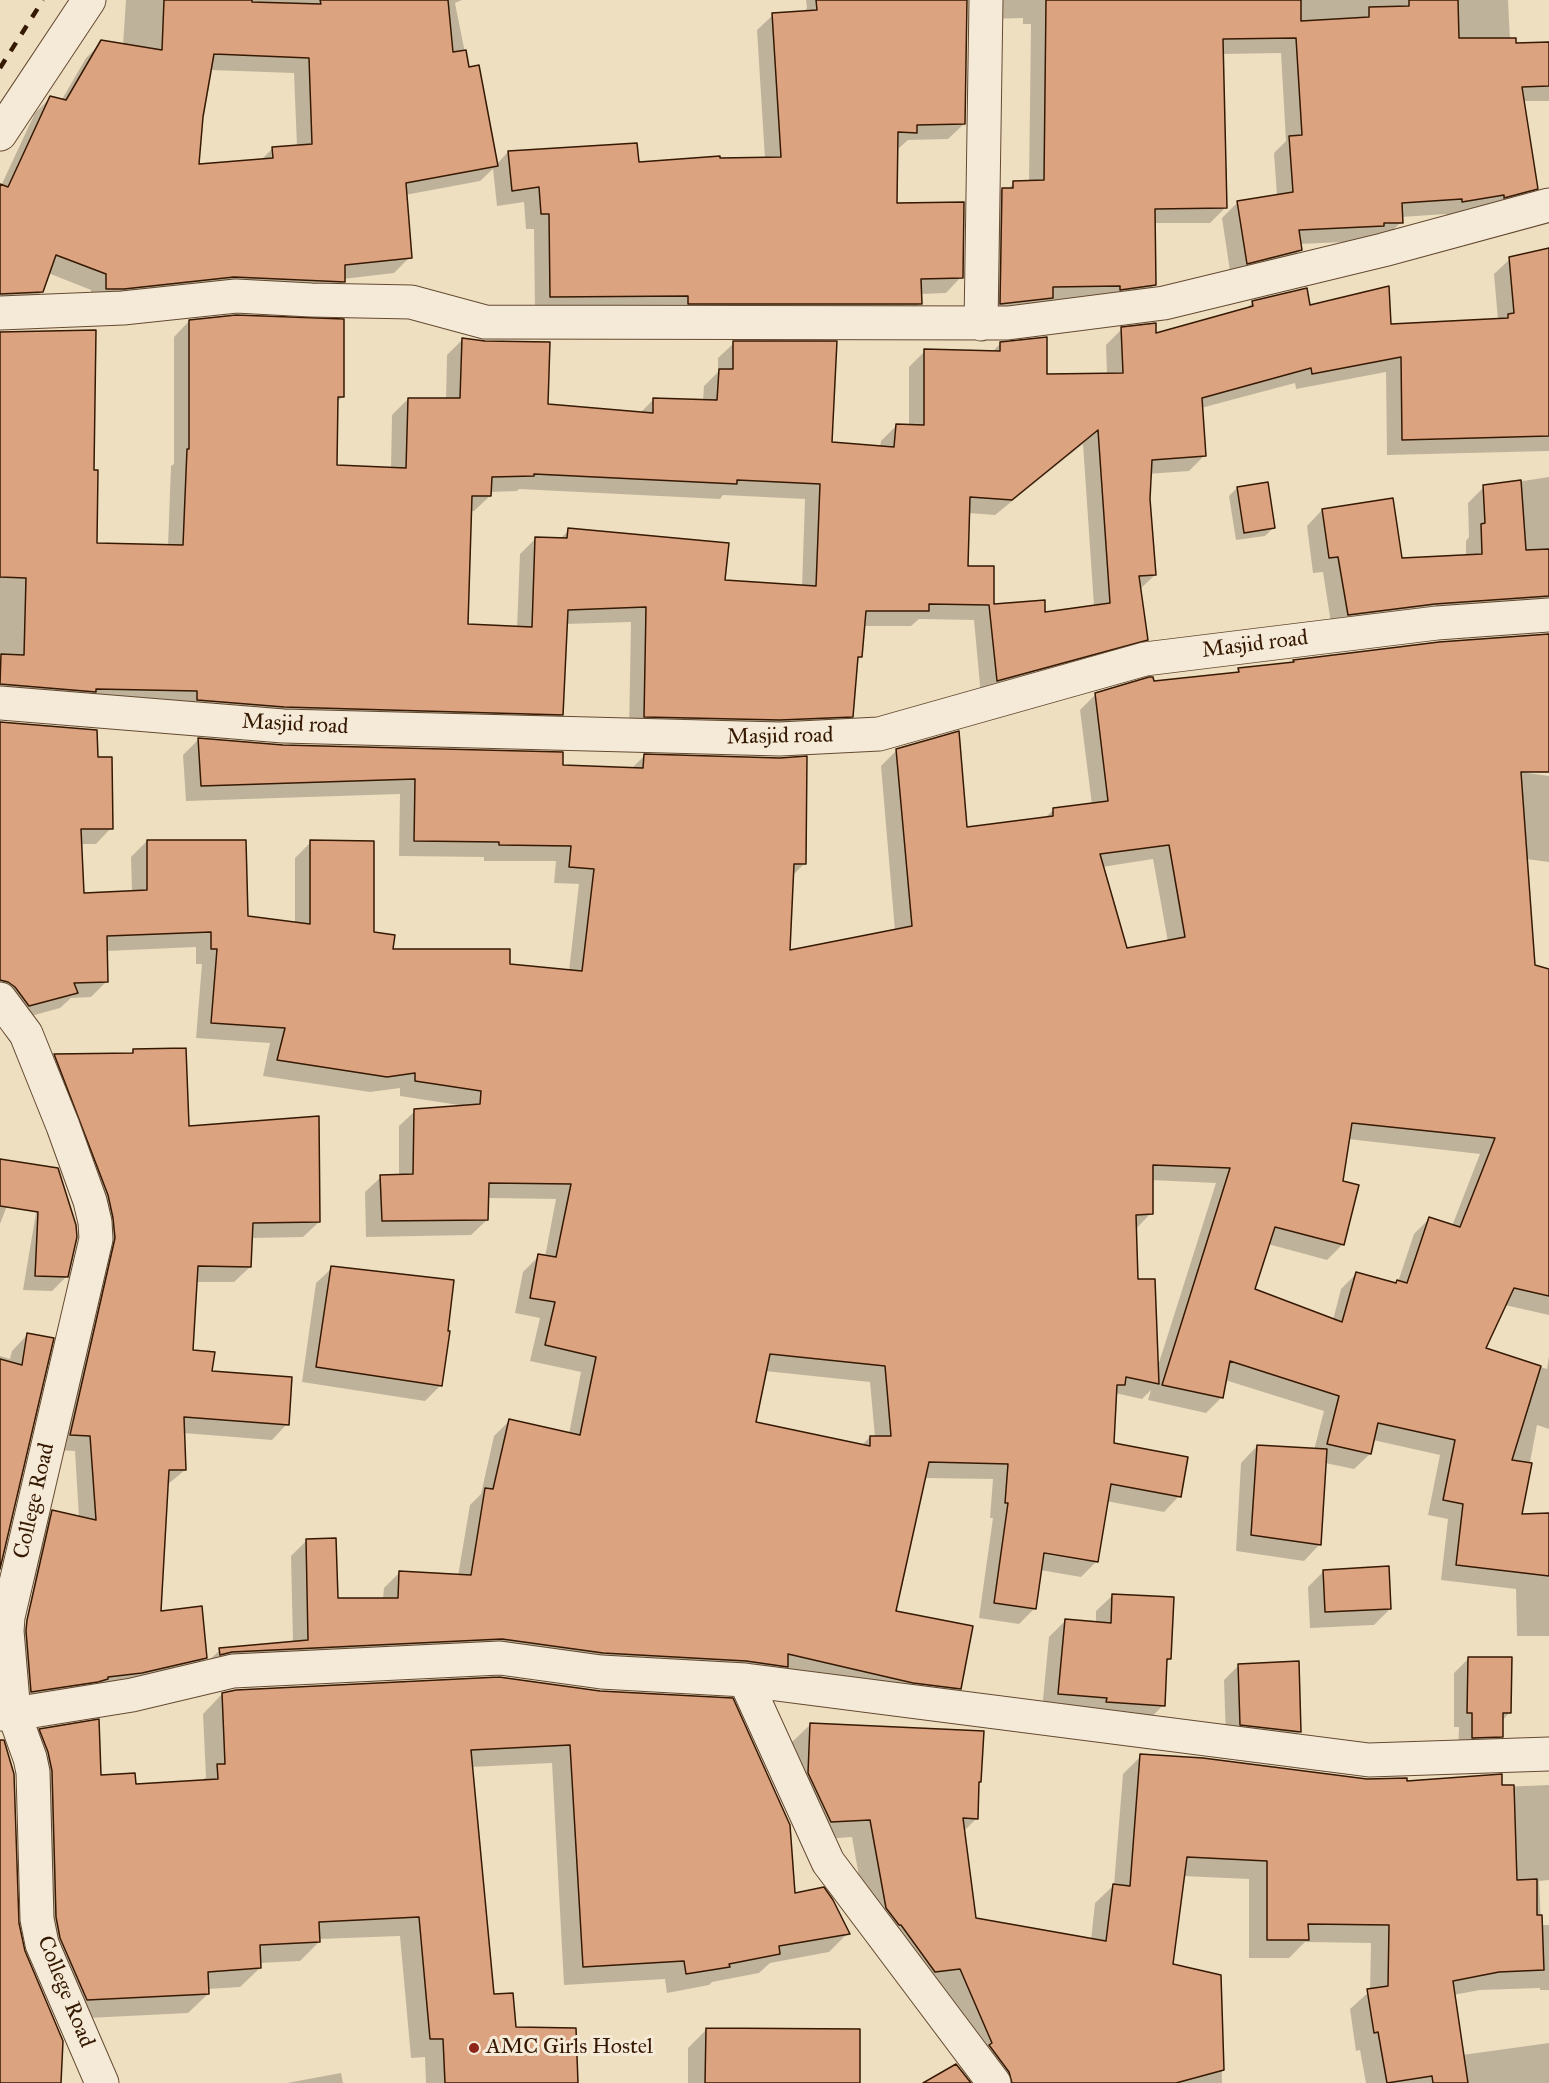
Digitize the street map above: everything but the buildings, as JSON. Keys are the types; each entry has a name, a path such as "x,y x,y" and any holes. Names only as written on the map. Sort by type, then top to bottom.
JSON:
{"street":[{"path":"0,134 89,0"},
{"path":"981,324 986,0"},
{"path":"0,313 123,308 236,296 411,302 485,322 1008,323 1164,303 1383,250 1549,205"},
{"name":"Masjid road","path":"0,703 283,726 780,739 879,734 1145,659 1437,623 1549,615"},
{"name":"College Road","path":"0,999 26,1034 90,1201 96,1231 8,1617 7,1714 30,1758 33,1772 37,1919 42,1944 102,2083"},
{"path":"7,1714 132,1695 233,1671 500,1658 601,1672 745,1680 1369,1760 1549,1754"},
{"path":"745,1680 828,1862 994,2083"}],"railway":[{"path":"0,68 43,0"}],"place":[{"name":"AMC Girls Hostel","path":"474,2048"}]}
